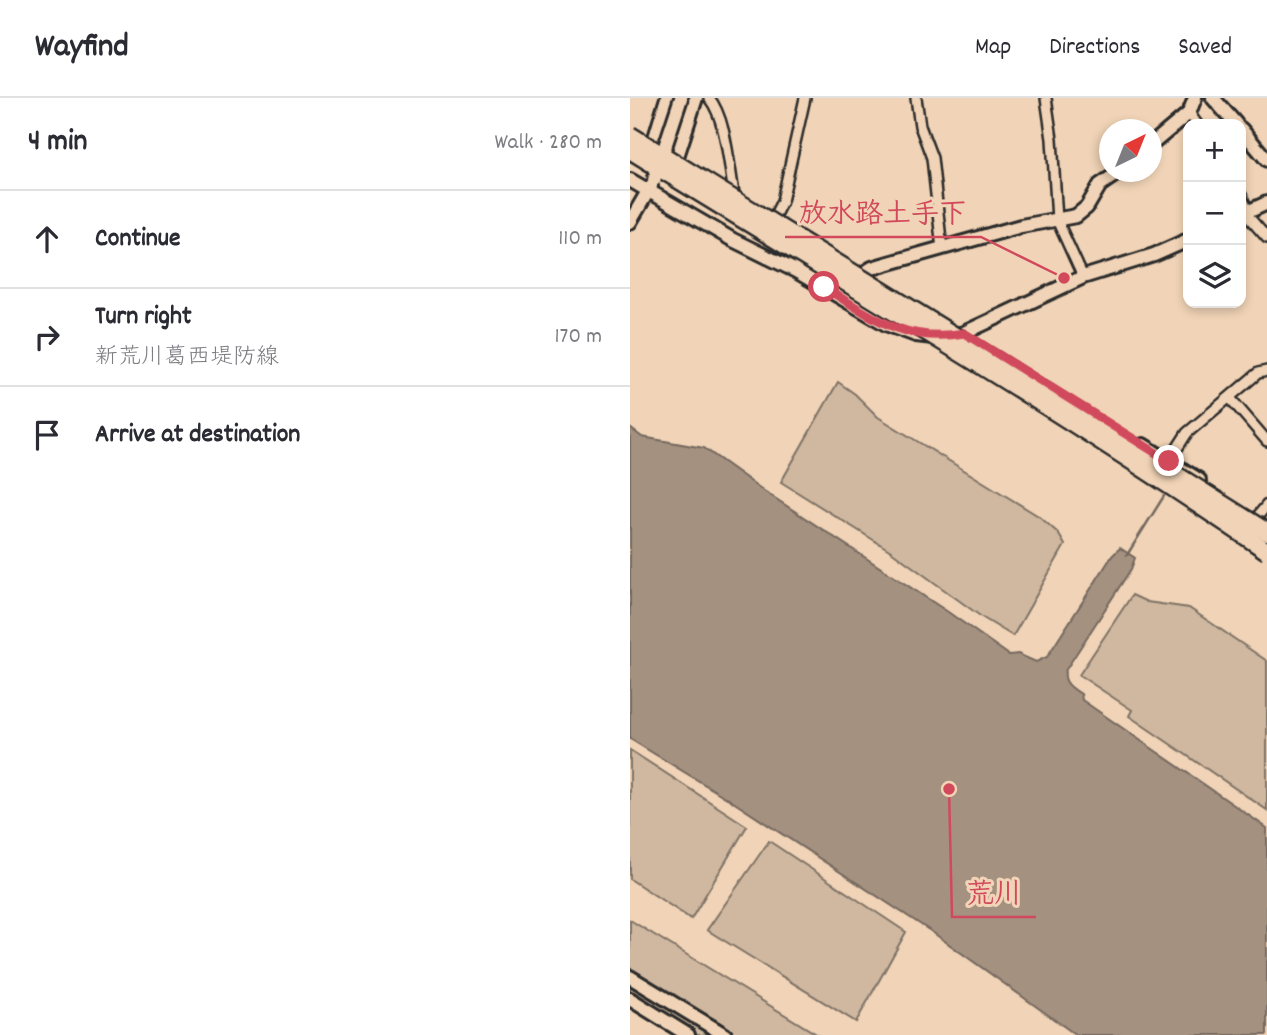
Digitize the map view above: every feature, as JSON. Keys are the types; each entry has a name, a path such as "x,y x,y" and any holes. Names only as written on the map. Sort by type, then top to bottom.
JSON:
{"highway":[{"path":"630,135 994,359 1267,532"},
{"path":"630,150 988,369 1159,477 1267,551"}],"main road":[{"path":"652,148 667,98"},
{"path":"633,218 651,186 681,98"},
{"path":"676,163 696,98"},
{"path":"1162,136 1189,113 1195,98"},
{"path":"1213,98 1232,119"},
{"path":"630,127 652,148 1150,466 1267,544"},
{"path":"1246,136 1267,160"},
{"path":"630,142 652,148"},
{"path":"676,163 775,217 1262,520"},
{"path":"630,180 651,186 733,240 796,271 886,324 916,335 946,337 964,333 1083,277 1154,255 1183,242"},
{"path":"864,274 872,268 1021,226 1076,216 1087,207 1104,182"},
{"path":"1246,213 1267,203"},
{"path":"630,977 725,1035"},
{"path":"630,999 674,1031 688,1035"}],"street":[{"path":"709,98 718,109 734,193"},
{"path":"775,217 782,201 805,98"},
{"path":"916,98 920,126 932,158 942,249"},
{"path":"1046,98 1052,139 1057,220 1083,277"},
{"path":"1189,113 1193,119"},
{"path":"1246,214 1267,238"},
{"path":"1169,461 1187,433 1258,373 1267,371"},
{"path":"1230,398 1263,428 1267,441"},
{"path":"1262,520 1267,505"}],"shaded area":[{"path":"838,382 855,394 878,417 1040,517 1058,533 1065,545 1013,636 983,618 891,551 781,482"},
{"path":"630,428 642,437 704,448 1009,655 1018,654 1036,662 1047,657 1112,556 1120,548 1135,558 1131,569 1065,671 1065,679 1081,694 1082,700 1267,828 1267,1035 1076,1035 932,932 730,800 630,739"},
{"path":"1132,595 1147,602 1189,608 1267,661 1267,810 1129,716 1132,710 1079,675"},
{"path":"630,750 747,826 691,919 630,879"},
{"path":"769,841 906,932 856,1022 707,930"},
{"path":"630,920 818,1035 733,1035 630,971"},
{"path":"630,985 713,1035 697,1035 630,993"}],"waterway":[{"path":"1127,555 1164,496"}],"place":[{"name":"放水路土手下","path":"1064,278"},
{"name":"荒川","path":"949,789"}],"route":[{"path":"824,287 886,324 916,335 946,337 964,333 1169,461"}]}
